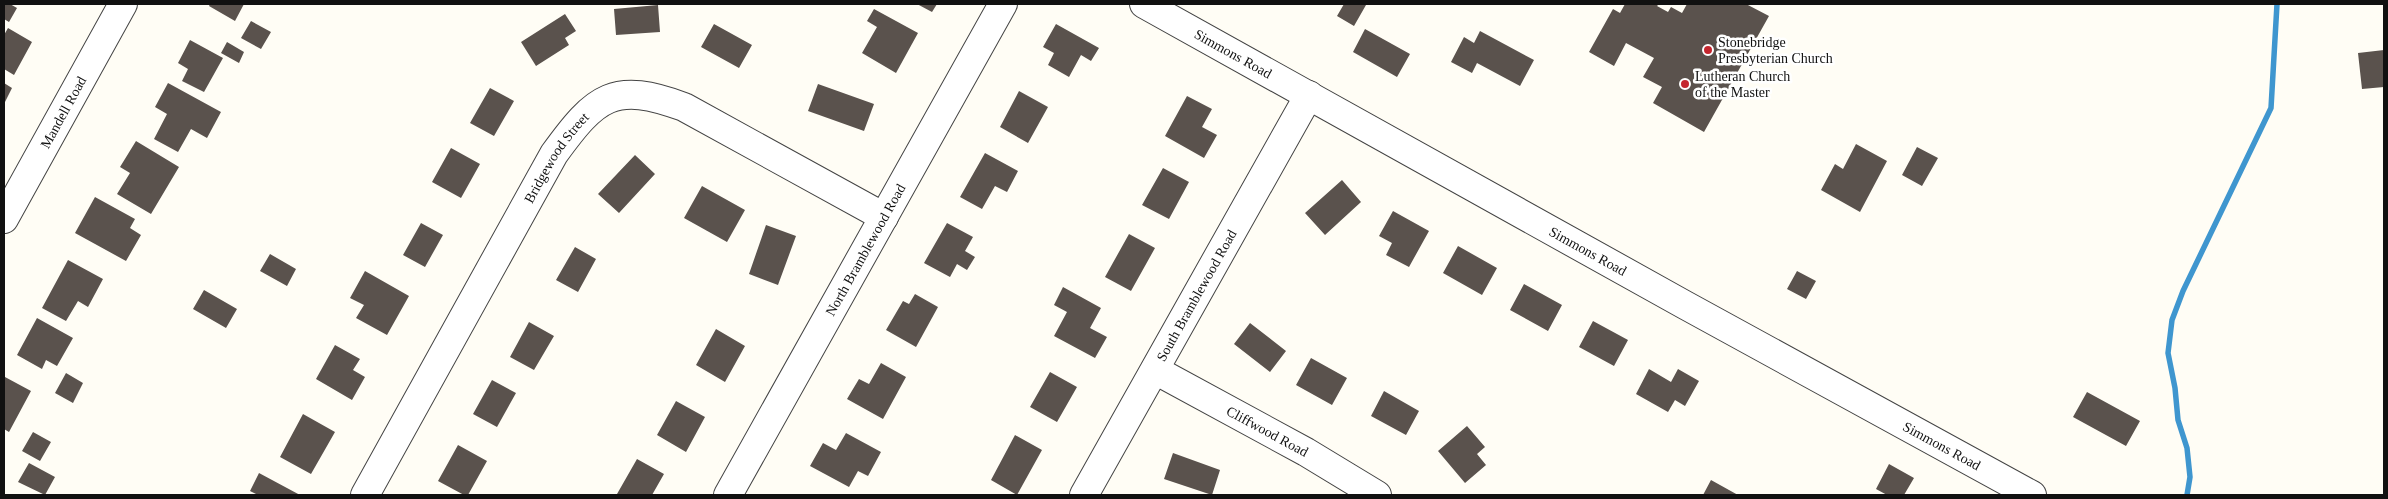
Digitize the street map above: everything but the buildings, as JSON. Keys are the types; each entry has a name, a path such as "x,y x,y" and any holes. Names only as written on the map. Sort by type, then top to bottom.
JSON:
{"street":[{"name":"Mandell Road","path":"4,219 123,4"},
{"name":"North Bramblewood Road","path":"728,495 1003,4"},
{"name":"Simmons Road","path":"1144,4 1685,305 2032,495"},
{"name":"Bridgewood Street","path":"365,495 554,154 582,118 609,98 641,94 655,96 684,107 884,217"},
{"name":"South Bramblewood Road","path":"1084,495 1309,95"},
{"name":"Cliffwood Road","path":"1154,370 1306,452 1377,495"}],"waterway":[{"path":"2187,495 2190,477 2187,448 2178,420 2175,388 2168,353 2172,320 2183,291 2271,108 2277,4"}],"place":[{"name":"Stonebridge Presbyterian Church","path":"1708,50"},
{"name":"Lutheran Church of the Master","path":"1685,84"}]}
